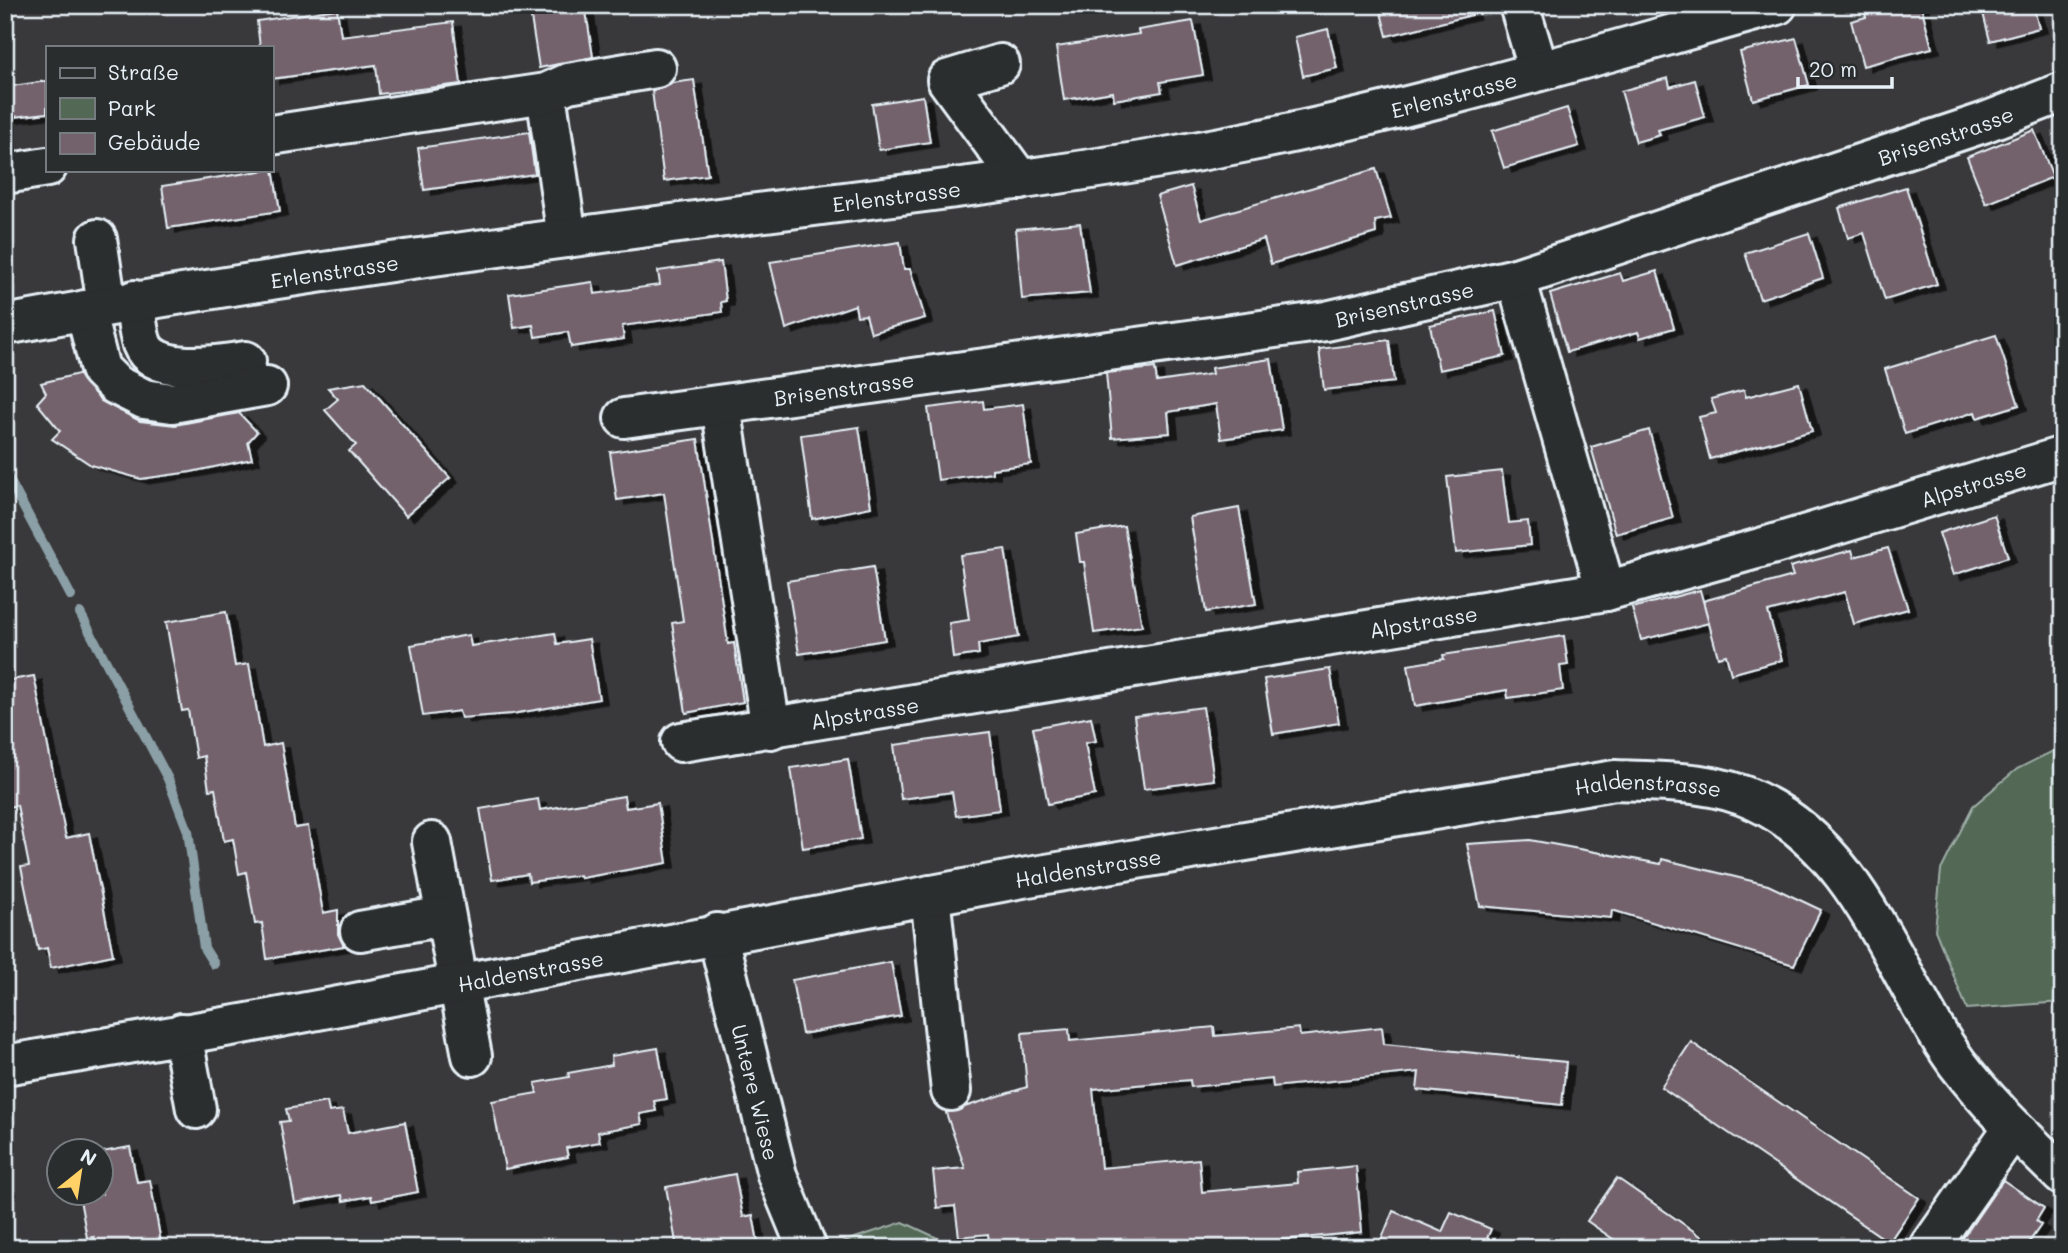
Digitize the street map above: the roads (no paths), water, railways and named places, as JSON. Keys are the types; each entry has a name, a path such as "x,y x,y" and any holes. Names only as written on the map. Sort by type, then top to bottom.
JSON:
{"street":[{"path":"1519,5 1539,71"},
{"name":"Erlenstrasse","path":"5,325 109,305 394,260 1020,180 1243,143 1539,71 1777,5"},
{"path":"1000,64 947,80 1020,180"},
{"path":"273,135 546,93 568,83 656,68"},
{"name":"Brisenstrasse","path":"624,418 1326,321 1517,278 1983,123 2063,92"},
{"path":"546,93 567,237"},
{"path":"5,174 46,167"},
{"path":"97,239 109,305 100,369 116,385 144,399 172,403 256,374 177,365 154,358 109,305"},
{"path":"1517,278 1606,591"},
{"path":"721,406 771,729"},
{"name":"Alpstrasse","path":"681,742 1606,591 1770,545 2063,456"},
{"name":"Haldenstrasse","path":"5,1065 248,1023 930,895 1615,780 1705,784 1755,800 1790,820 1828,854 1859,896 1957,1063 2013,1128 2063,1176"},
{"path":"432,842 472,1056"},
{"path":"930,895 951,1091"},
{"path":"360,930 445,916"},
{"name":"Untere Wiese","path":"717,933 777,1175 807,1248"},
{"path":"182,1033 196,1109"},
{"path":"1930,1248 2013,1128"}],"waterway":[{"path":"5,472 71,596"},
{"path":"80,613 168,779 188,831 204,948 214,964"}]}
